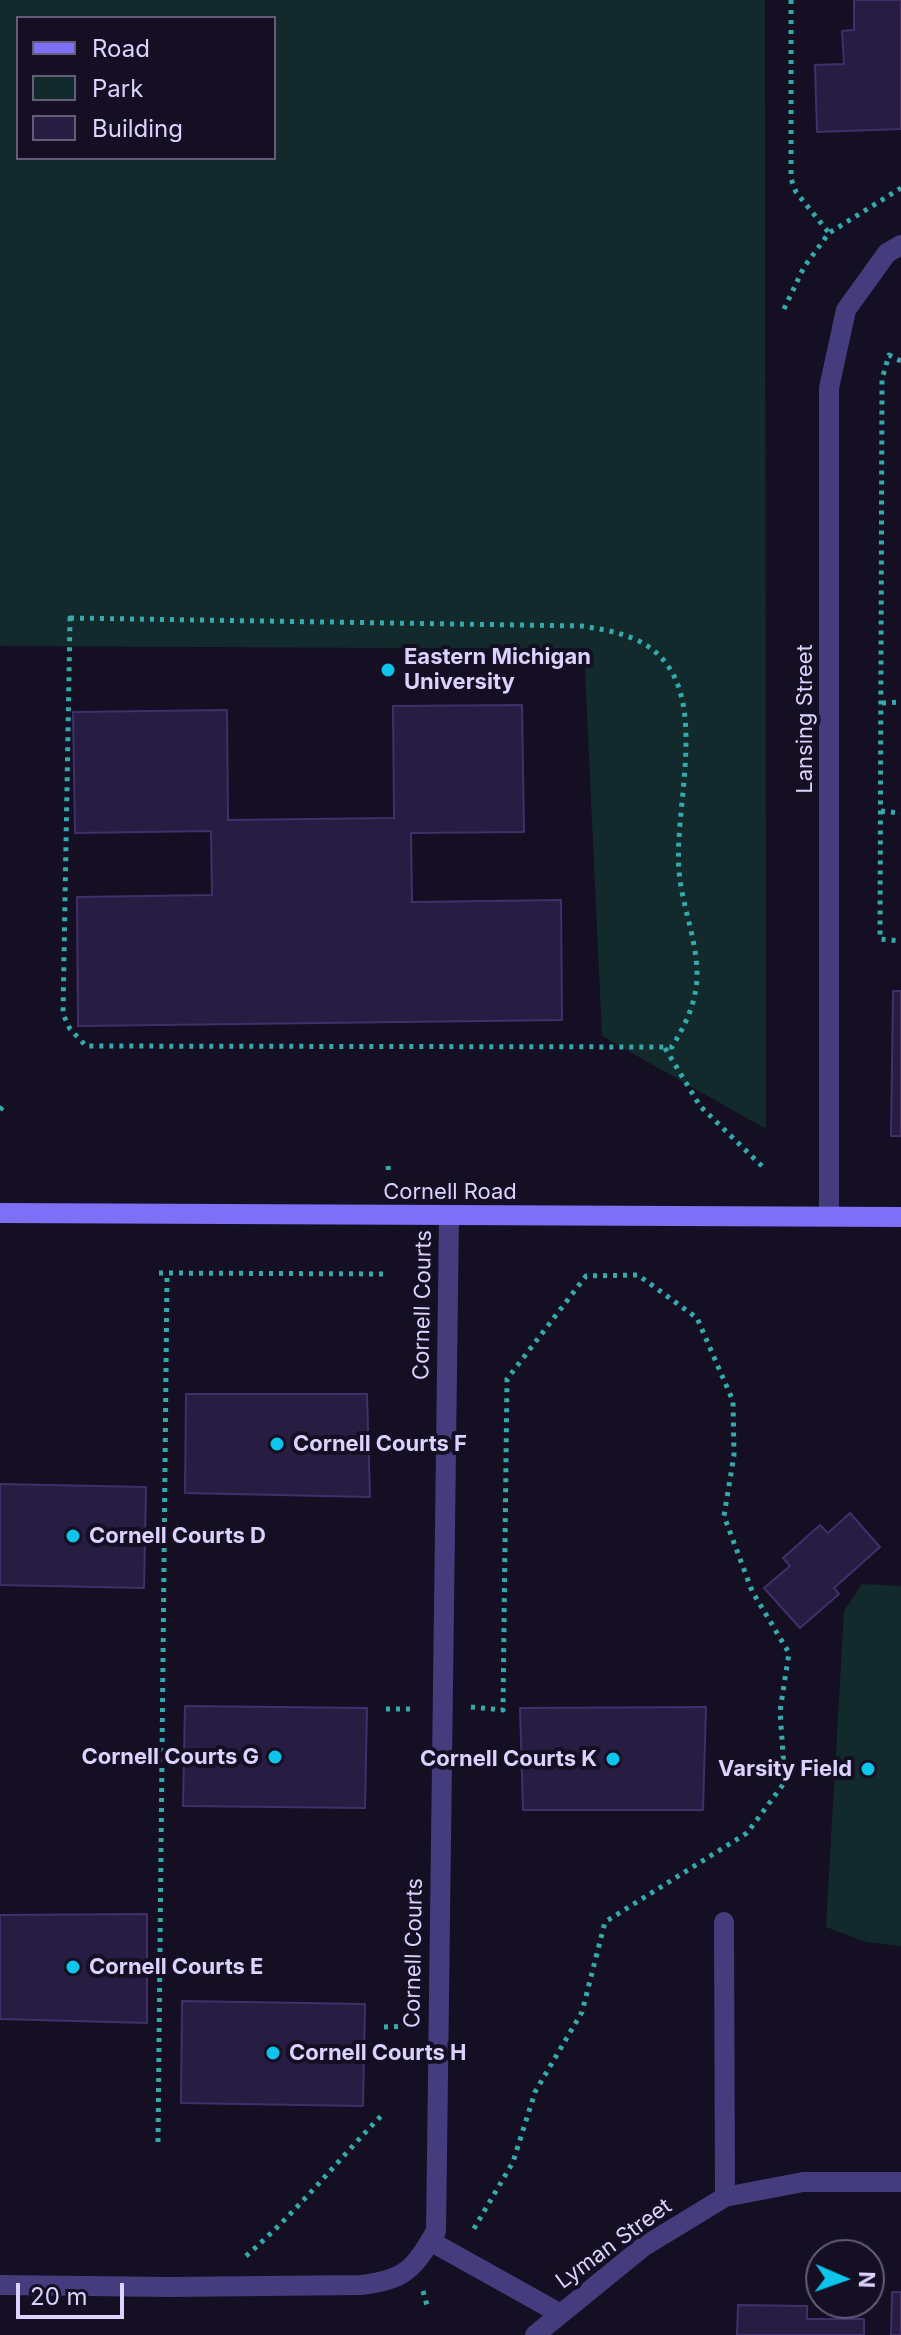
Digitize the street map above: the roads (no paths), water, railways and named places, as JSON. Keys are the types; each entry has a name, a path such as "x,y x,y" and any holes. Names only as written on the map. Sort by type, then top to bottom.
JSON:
{"street":[{"name":"Cornell Road","path":"0,1213 901,1217"}],"lane":[{"name":"Lansing Street","path":"829,1216 829,388 846,310 887,253 901,245"},
{"name":"Cornell Courts","path":"0,2285 361,2285 391,2281 413,2266 436,2231 449,1215"},
{"path":"724,1922 725,2197 803,2182 901,2182"},
{"name":"Lyman Street","path":"535,2335 643,2247 725,2197"},
{"path":"430,2241 559,2313"}],"place":[{"name":"Eastern Michigan University","path":"388,670"},
{"name":"Cornell Courts F","path":"277,1444"},
{"name":"Cornell Courts D","path":"73,1536"},
{"name":"Cornell Courts G","path":"275,1757"},
{"name":"Cornell Courts K","path":"613,1759"},
{"name":"Varsity Field","path":"868,1769"},
{"name":"Cornell Courts E","path":"73,1967"},
{"name":"Cornell Courts H","path":"273,2053"}]}
